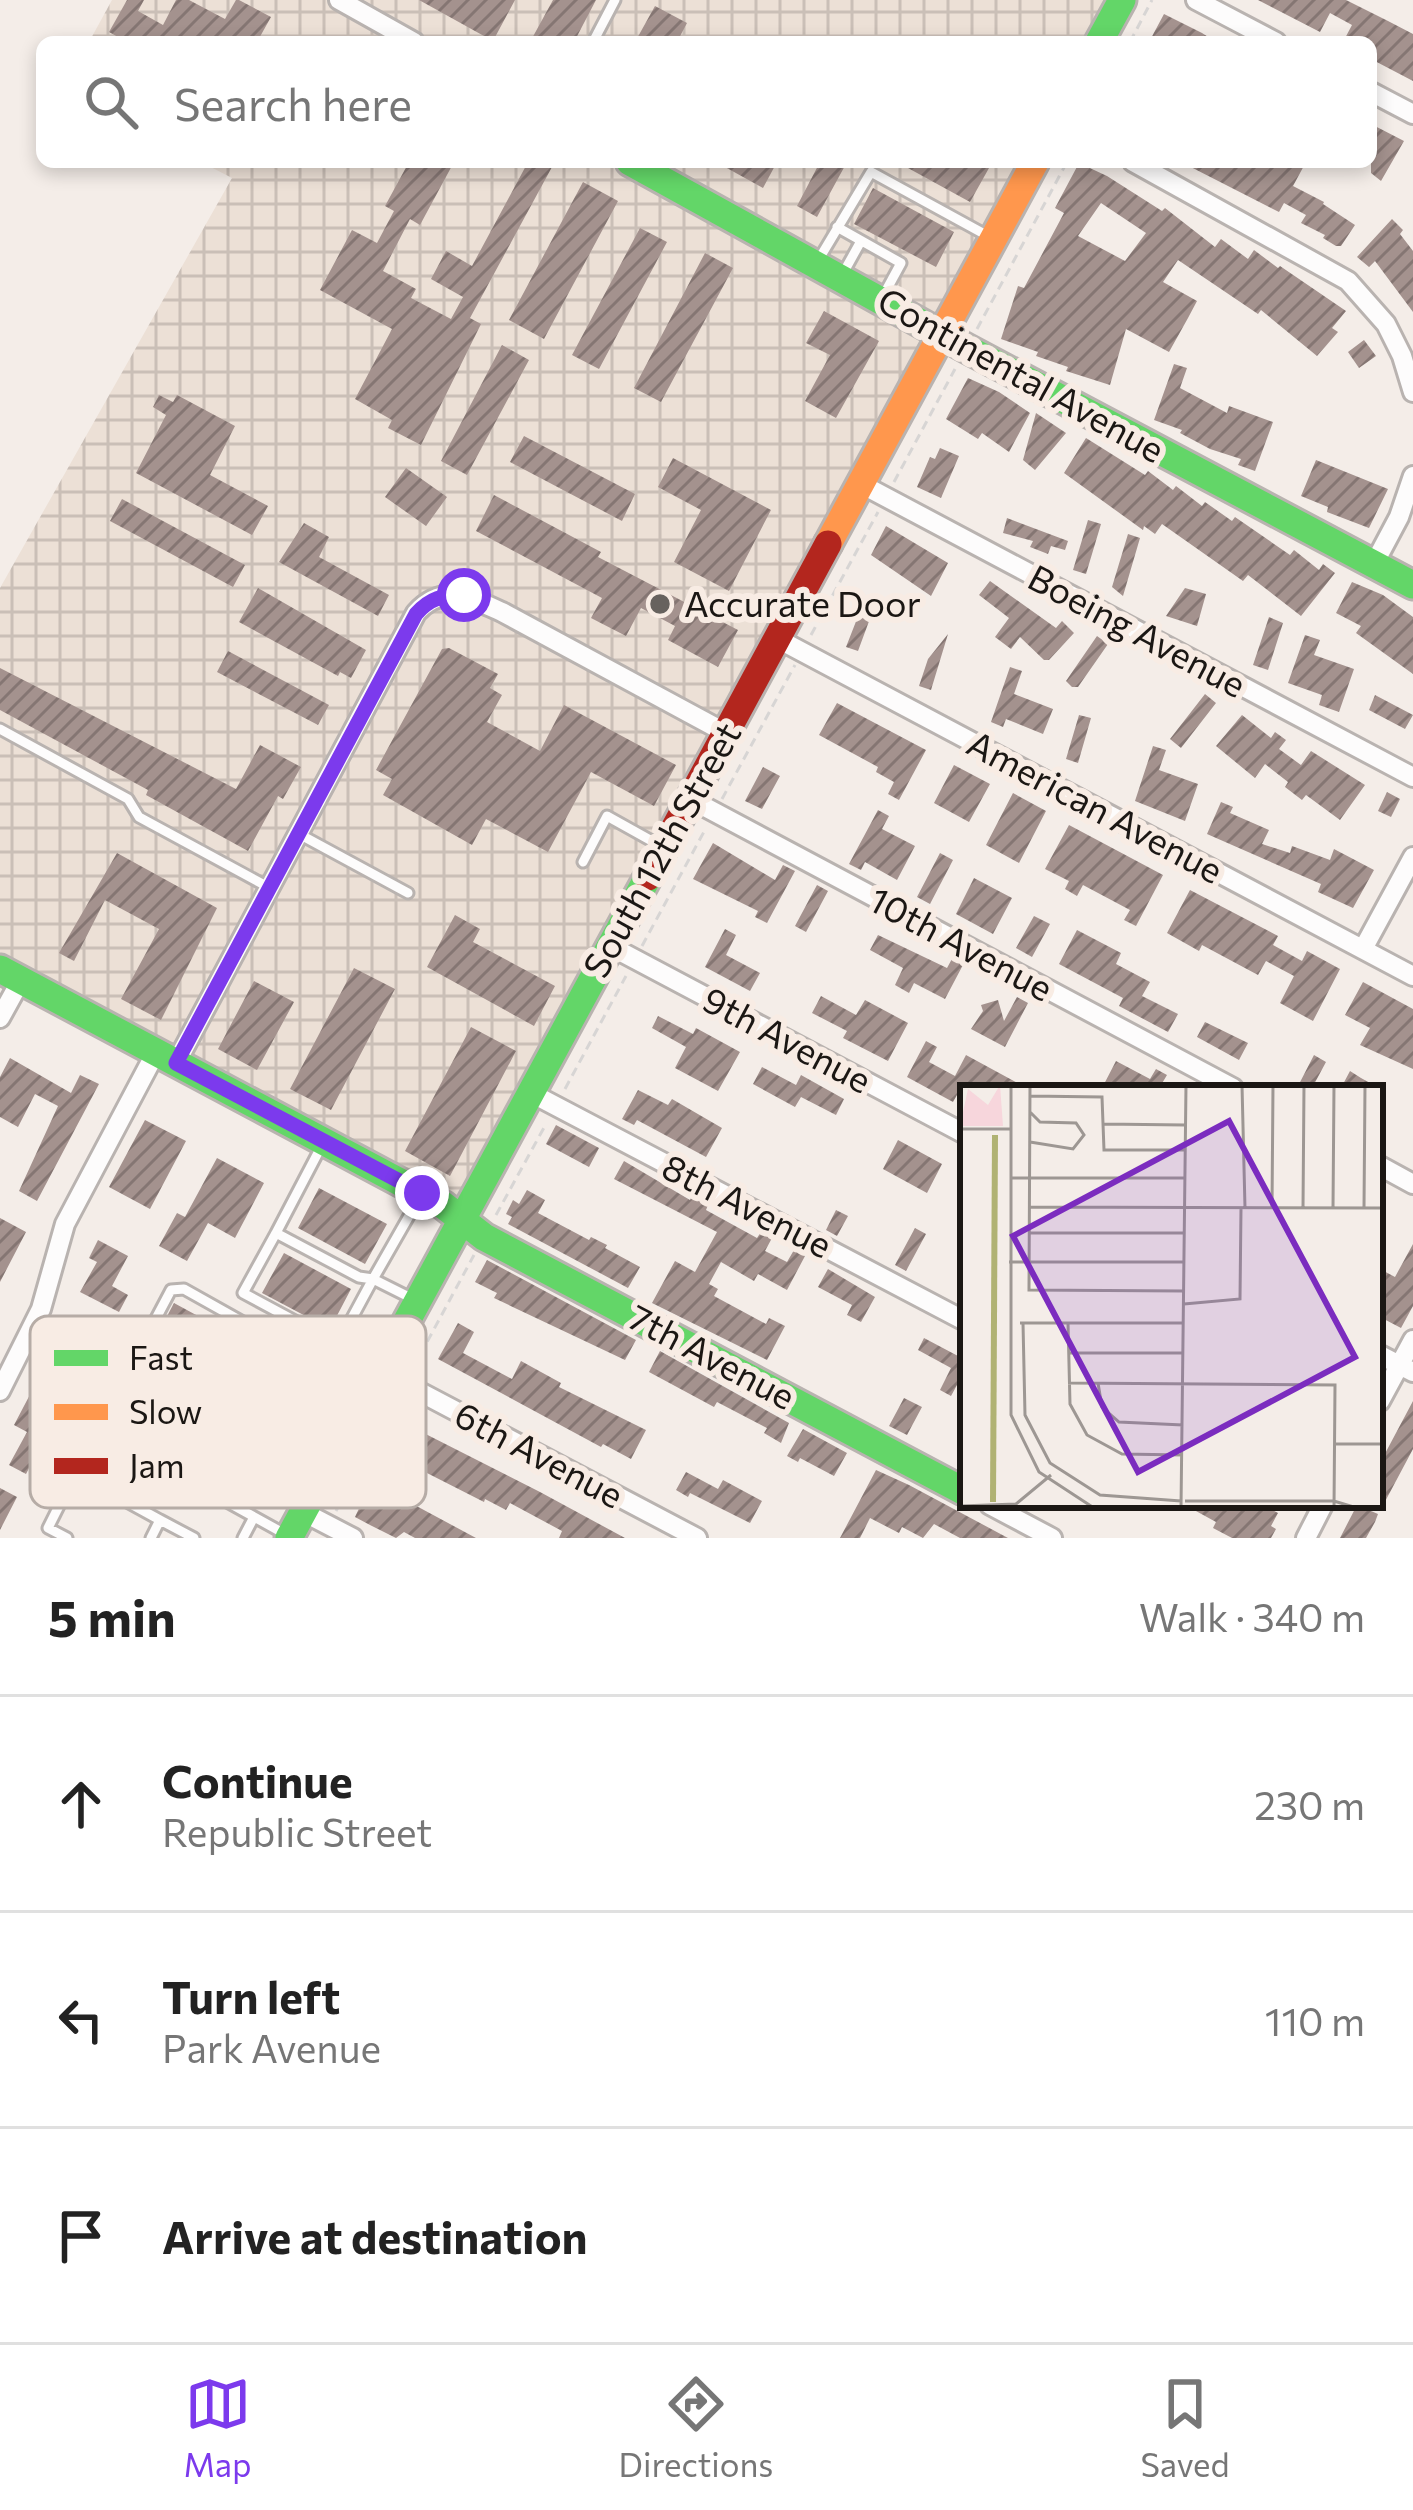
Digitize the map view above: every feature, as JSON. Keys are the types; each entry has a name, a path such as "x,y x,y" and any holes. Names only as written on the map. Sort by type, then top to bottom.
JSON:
{"street":[{"path":"339,0 403,36"},
{"path":"1102,36 1122,0"},
{"path":"1196,0 1265,36"},
{"path":"1377,95 1413,114"},
{"name":"Continental Avenue","path":"641,168 1413,585"},
{"name":"South 12th Street","path":"412,1316 474,1228 622,953 664,848 702,806 726,733 790,645 954,341 993,239 1032,168"},
{"path":"1144,168 1348,281 1386,324 1413,392"},
{"path":"1374,564 1413,476"},
{"name":"Boeing Avenue","path":"873,491 1413,777"},
{"path":"38,1316 65,1224 270,888 426,602 444,595 464,595 726,733"},
{"name":"American Avenue","path":"790,645 1413,976"},
{"name":"10th Avenue","path":"702,806 1227,1085"},
{"path":"1363,949 1413,857"},
{"name":"9th Avenue","path":"622,953 960,1131"},
{"path":"0,1018 10,974"},
{"name":"7th Avenue","path":"10,974 422,1193 474,1228 960,1489"},
{"name":"8th Avenue","path":"543,1100 960,1318"},
{"path":"1383,1168 1413,1184"},
{"path":"0,1391 30,1331"},
{"path":"1383,1397 1406,1369 1413,1340"},
{"name":"6th Avenue","path":"426,1403 697,1538"},
{"path":"996,1508 1052,1538"},
{"path":"1306,1538 1317,1508"},
{"path":"305,1520 353,1538"}],"lane":[{"path":"595,36 615,0"},
{"path":"829,270 837,227 869,168"},
{"path":"872,168 993,239"},
{"path":"837,227 901,263 882,298"},
{"path":"829,270 861,241"},
{"path":"0,729 128,799 139,817 270,888"},
{"path":"583,862 607,815 664,848"},
{"path":"298,834 408,893"},
{"path":"287,1316 243,1292 324,1142"},
{"path":"353,1316 422,1193"},
{"path":"276,1233 359,1277 418,1301"},
{"path":"157,1316 171,1290 184,1288 233,1316"},
{"path":"58,1508 48,1528 67,1538"},
{"path":"138,1508 194,1538"},
{"path":"238,1508 254,1517 305,1520"},
{"path":"243,1538 254,1517"},
{"path":"151,1538 160,1520"}],"path":[{"path":"1133,36 1152,0"},
{"path":"423,1316 954,341 1063,168"}],"shaded area":[{"path":"112,0 1107,0 1088,36 92,36"},
{"path":"213,168 1018,168 463,1205 0,957 0,588 232,178"}],"building":[{"path":"127,0 144,0 138,11 163,25 176,0 189,0 225,19 239,0 271,17 260,36 116,36 109,32"},
{"path":"419,0 515,0 496,36 484,36"},
{"path":"553,0 596,0 577,36 533,36"},
{"path":"1258,0 1346,0 1413,34 1413,81 1377,62 1377,36 1346,36 1352,25 1330,13 1320,32"},
{"path":"655,6 687,23 680,36 638,36"},
{"path":"1164,14 1207,36 1152,36"},
{"path":"1377,127 1404,141 1381,181 1371,168 1377,168"},
{"path":"406,168 451,168 420,225 410,219 383,271 416,289 411,298 451,319 463,297 431,279 446,251 472,266 525,168 551,168 470,318 481,324 421,445 388,428 392,420 355,399 392,329 320,290 352,230 377,243 394,211 385,206"},
{"path":"727,168 774,168 763,188"},
{"path":"817,168 844,168 817,217 797,206"},
{"path":"908,168 989,168 970,202"},
{"path":"1076,168 1090,168 1162,211 1165,208 1215,247 1221,239 1248,259 1254,250 1280,266 1346,311 1332,328 1338,332 1317,356 1261,310 1258,314 1178,260 1163,282 1197,301 1169,352 1126,329 1110,385 1066,371 1068,367 1036,356 1038,352 1001,339 1018,286 1024,288 1064,213 1055,208","holes":["1101,203 1146,233 1125,261 1078,236"]},
{"path":"1193,168 1303,168 1293,186 1355,225 1341,246 1336,246 1301,223 1306,215 1284,203 1279,212"},
{"path":"583,182 618,201 544,339 509,320"},
{"path":"873,188 954,232 936,267 854,224"},
{"path":"1392,219 1413,251 1413,312 1375,261 1369,267 1357,257"},
{"path":"640,228 667,242 599,369 572,355"},
{"path":"705,253 733,268 661,402 634,388"},
{"path":"824,311 879,341 836,418 805,401 830,355 806,343"},
{"path":"1364,340 1376,356 1359,368 1348,352"},
{"path":"502,345 529,360 467,475 441,461"},
{"path":"1174,364 1187,368 1180,388 1227,413 1229,406 1273,422 1255,471 1238,465 1241,459 1154,420"},
{"path":"968,378 1030,413 1009,452 982,433 978,439 946,419"},
{"path":"159,395 173,402 177,395 235,426 210,475 268,506 252,535 136,473 166,415 153,407"},
{"path":"1036,413 1066,433 1035,470 1023,460"},
{"path":"524,436 635,494 622,521 510,462"},
{"path":"1086,438 1173,490 1176,486 1202,506 1205,502 1232,521 1235,517 1290,555 1294,550 1319,570 1323,564 1335,573 1301,616 1248,575 1243,581 1162,524 1155,534 1144,526 1143,530 1064,473"},
{"path":"940,448 959,456 941,498 917,487 930,457 935,459"},
{"path":"673,458 771,510 729,591 674,562 701,510 658,487"},
{"path":"1316,460 1388,489 1369,528 1301,496"},
{"path":"406,468 447,497 426,526 385,497"},
{"path":"494,495 601,552 598,557 738,630 718,667 668,640 675,626 641,608 626,636 591,618 602,598 476,531"},
{"path":"122,499 245,565 233,587 110,521"},
{"path":"1007,518 1068,541 1065,550 1051,546 1048,554 1030,547 1033,541 1003,533"},
{"path":"1088,520 1101,524 1086,574 1073,570"},
{"path":"304,523 329,537 319,557 389,595 378,616 279,562"},
{"path":"886,526 948,563 931,596 871,555"},
{"path":"1128,534 1140,538 1123,596 1112,587"},
{"path":"990,581 1056,628 1062,621 1074,633 1049,660 1020,637 1011,649 995,637 1009,618 979,595"},
{"path":"1352,582 1383,595 1413,617 1413,674 1356,633 1361,626 1336,613"},
{"path":"258,588 366,650 351,678 340,672 338,676 239,622"},
{"path":"1185,588 1206,594 1197,626 1166,616"},
{"path":"864,601 875,605 858,651 846,647"},
{"path":"1269,617 1283,623 1268,670 1253,665"},
{"path":"948,634 931,690 919,686 928,659"},
{"path":"1305,635 1320,640 1314,655 1354,669 1339,712 1319,705 1322,695 1288,683"},
{"path":"1097,636 1108,644 1078,687 1072,687 1066,681"},
{"path":"449,648 498,674 490,688 502,695 487,722 540,751 564,705 676,765 654,806 591,772 548,852 486,819 472,845 383,795 392,779 376,770 442,649"},
{"path":"228,651 329,705 318,725 217,672"},
{"path":"1010,667 1022,671 1014,694 1053,709 1043,734 1006,719 1003,727 991,722"},
{"path":"0,668 236,789 260,745 301,767 283,799 278,796 248,851 146,795 148,790 0,710"},
{"path":"1205,694 1216,703 1181,748 1170,739"},
{"path":"1375,695 1413,715 1405,729 1369,710"},
{"path":"837,703 926,750 899,800 888,794 894,782 876,772 878,767 819,735"},
{"path":"1079,715 1091,718 1078,763 1066,759"},
{"path":"1242,715 1271,738 1275,732 1286,740 1279,749 1301,765 1311,751 1365,785 1340,820 1306,795 1302,800 1265,764 1255,778 1216,746"},
{"path":"1153,746 1166,750 1159,770 1198,784 1185,821 1135,801"},
{"path":"954,765 990,784 969,822 934,803"},
{"path":"763,767 780,776 762,809 745,801"},
{"path":"1387,792 1400,799 1391,817 1378,811"},
{"path":"1013,793 1046,811 1019,863 986,845"},
{"path":"1221,802 1233,807 1230,813 1269,830 1262,844 1290,853 1292,846 1330,860 1334,849 1374,870 1353,908 1318,892 1321,884 1207,834"},
{"path":"878,810 889,816 882,829 915,846 897,880 865,862 861,870 849,864"},
{"path":"1069,825 1163,875 1136,926 1124,920 1130,910 1083,885 1077,896 1065,889 1069,881 1045,869"},
{"path":"713,843 775,880 783,865 795,871 767,923 755,917 758,911 693,879"},
{"path":"117,853 217,908 161,1020 121,999 159,929 105,900 74,961 59,953"},
{"path":"940,853 953,860 930,904 917,897"},
{"path":"974,878 1012,898 993,934 956,914"},
{"path":"817,885 828,891 806,932 795,926"},
{"path":"1190,890 1278,936 1273,945 1302,961 1307,951 1340,969 1313,1021 1280,1003 1294,976 1266,961 1258,975 1202,945 1199,951 1167,933"},
{"path":"455,915 480,929 473,942 555,986 534,1026 427,967"},
{"path":"1034,916 1050,924 1032,957 1016,948"},
{"path":"725,929 736,935 726,955 760,973 750,991 705,967"},
{"path":"1077,930 1121,953 1116,964 1150,982 1142,996 1178,1014 1168,1032 1119,1006 1123,998 1059,964"},
{"path":"878,935 947,968 953,957 964,963 945,999 914,983 909,993 895,985 903,968 870,950"},
{"path":"354,968 395,989 331,1110 290,1089"},
{"path":"254,981 294,1002 257,1070 218,1049"},
{"path":"1363,982 1413,1009 1413,1069 1360,1045 1370,1028 1345,1015"},
{"path":"821,996 856,1015 865,1000 908,1023 888,1061 843,1038 847,1031 812,1013"},
{"path":"1017,997 1028,1003 1005,1047 971,1029 983,1011 981,1005 998,1000 1004,1021"},
{"path":"658,1016 693,1034 696,1028 740,1052 718,1091 675,1068 686,1047 652,1028"},
{"path":"1205,1022 1248,1043 1239,1060 1197,1037"},
{"path":"471,1027 516,1051 450,1176 405,1151"},
{"path":"926,1041 937,1047 929,1062 955,1076 966,1055 1021,1085 960,1085 953,1102 907,1077"},
{"path":"1314,1055 1326,1062 1314,1085 1299,1085"},
{"path":"10,1058 71,1093 80,1075 99,1084 37,1201 19,1191 58,1106 35,1094 18,1127 0,1117 0,1077"},
{"path":"1116,1061 1150,1079 1156,1069 1167,1075 1161,1085 1104,1085"},
{"path":"762,1067 796,1085 801,1075 844,1099 836,1115 801,1097 795,1107 753,1084"},
{"path":"1350,1071 1374,1085 1343,1085"},
{"path":"638,1090 668,1105 672,1099 722,1128 706,1157 637,1120 634,1125 622,1119"},
{"path":"145,1120 186,1141 150,1209 109,1187"},
{"path":"556,1125 599,1148 589,1167 546,1144"},
{"path":"898,1140 942,1164 927,1193 883,1169"},
{"path":"217,1158 264,1183 235,1238 208,1223 187,1261 159,1246 177,1213 185,1217"},
{"path":"624,1161 690,1200 692,1196 708,1205 706,1210 757,1238 761,1232 772,1238 765,1251 787,1262 794,1250 805,1256 787,1290 758,1274 754,1281 721,1262 709,1284 718,1289 714,1296 766,1324 769,1318 785,1326 767,1360 652,1303 675,1261 695,1272 717,1232 614,1179"},
{"path":"319,1188 387,1224 365,1264 298,1228"},
{"path":"527,1190 545,1200 538,1213 607,1245 605,1248 640,1267 628,1288 508,1224 512,1217 506,1214 513,1200 519,1204"},
{"path":"836,1210 848,1216 837,1236 826,1230"},
{"path":"0,1218 26,1232 0,1282"},
{"path":"915,1228 926,1234 906,1271 895,1265"},
{"path":"98,1240 128,1256 112,1286 128,1295 119,1312 80,1292 97,1262 89,1258"},
{"path":"1413,1244 1413,1306 1401,1328 1383,1319 1383,1271 1395,1277"},
{"path":"284,1253 351,1289 337,1316 305,1316 262,1293"},
{"path":"487,1260 636,1340 625,1360 494,1298 497,1293 475,1282"},
{"path":"828,1269 875,1297 861,1322 847,1315 852,1305 818,1287"},
{"path":"174,1303 198,1316 167,1316"},
{"path":"458,1323 474,1332 463,1353 512,1379 521,1361 561,1383 559,1387 646,1430 631,1459 438,1359"},
{"path":"924,1338 958,1356 960,1352 960,1380 951,1396 940,1390 951,1368 918,1350"},
{"path":"660,1351 789,1423 781,1443 764,1433 767,1428 717,1402 714,1407 649,1372"},
{"path":"30,1395 30,1466 26,1474 9,1465 27,1432 14,1425"},
{"path":"904,1398 922,1407 907,1435 889,1426"},
{"path":"1413,1401 1413,1449 1383,1505 1383,1457"},
{"path":"803,1429 847,1453 834,1476 787,1456"},
{"path":"426,1434 625,1538 559,1538 562,1531 510,1503 506,1510 426,1473"},
{"path":"876,1470 1008,1538 960,1538 934,1524 923,1538 902,1527 899,1533 870,1518 860,1538 840,1538"},
{"path":"686,1472 718,1489 723,1480 762,1501 750,1523 676,1490"},
{"path":"0,1488 17,1497 0,1530"},
{"path":"359,1508 420,1508 476,1538 415,1538 404,1532 396,1538 355,1517"},
{"path":"1190,1508 1269,1508 1278,1513 1271,1538 1232,1538 1213,1528 1216,1522"},
{"path":"1355,1508 1378,1514 1366,1538 1340,1538"}],"traffic: fast":[{"path":"1102,36 1122,0"},
{"path":"641,168 966,348 1413,585"},
{"path":"410,1316 648,877"},
{"path":"0,969 443,1205 484,1237 960,1489"},
{"path":"289,1538 305,1508"}],"traffic: slow":[{"path":"828,544 1032,168"}],"traffic: jam":[{"path":"648,877 828,544"}],"place":[{"name":"Accurate Door","path":"660,604"}],"route":[{"path":"422,1193 176,1063 416,614 426,602 444,595 464,595"}]}
